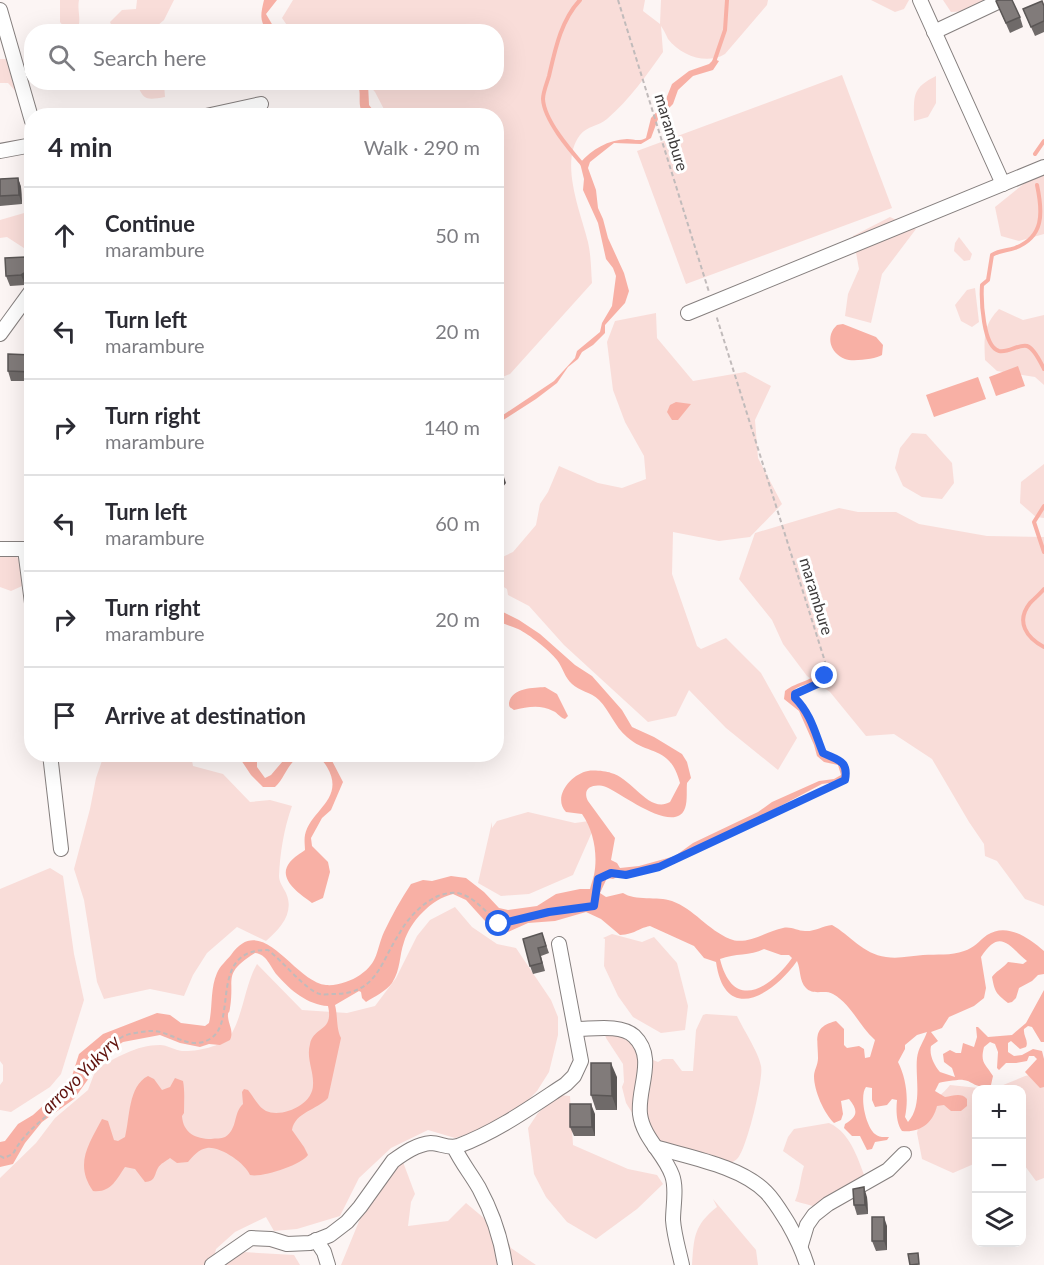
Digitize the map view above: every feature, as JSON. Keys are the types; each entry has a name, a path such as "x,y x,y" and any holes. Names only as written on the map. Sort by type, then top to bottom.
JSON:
{"street":[{"path":"920,0 1003,184"},
{"path":"934,32 1002,0"},
{"path":"0,10 28,108"},
{"path":"243,108 261,104"},
{"path":"0,151 24,147"},
{"path":"688,313 1044,167"},
{"path":"0,334 24,301"},
{"path":"0,549 24,549"},
{"path":"51,762 62,849"},
{"path":"216,1263 251,1238 271,1239 287,1244 310,1243 330,1234 347,1222 393,1161 418,1146 432,1143 454,1147 506,1124 566,1084 574,1076 581,1061 559,944"},
{"path":"576,1029 617,1029 635,1037 642,1047 646,1064 640,1113 642,1124 672,1175 673,1223 682,1265"},
{"path":"454,1147 479,1189 492,1217 505,1265"},
{"path":"654,1147 713,1164 753,1182 765,1191 779,1208 801,1245 807,1265"},
{"path":"801,1245 807,1225 814,1215 828,1204 888,1170 904,1154"},
{"path":"316,1240 324,1252 327,1265"}],"path":[{"name":"marambure","path":"618,0 710,295"},
{"name":"marambure","path":"0,1156 4,1158 13,1154 20,1141 73,1092 86,1072 106,1049 124,1036 159,1031 186,1042 200,1044 212,1039 222,1023 231,974 241,956 254,950 268,950 295,976 319,994 346,994 368,984 380,970 398,934 416,910 448,892 464,895 499,924 549,912 594,906 598,879 611,873 626,875 659,867 845,780 847,777 844,763 823,753 815,728 803,706 795,698 795,694 824,681 827,668 713,306"}],"shaded area":[{"path":"60,0 79,0 79,24 62,24"},
{"path":"137,0 174,0 164,20 159,24 111,24 110,22 122,10 136,9"},
{"path":"293,0 645,0 643,11 660,24 661,0 768,0 767,5 725,54 710,59 695,57 680,50 668,39 661,26 663,52 644,78 607,119 580,135 574,146 571,173 589,247 592,283 510,374 504,376 504,108 383,108 373,90 504,90 504,24 286,24 282,18"},
{"path":"871,0 909,0 904,9 895,12"},
{"path":"943,0 993,0 970,11 951,12"},
{"path":"0,59 7,59 21,77 20,96 8,83 0,83"},
{"path":"842,75 892,208 686,284 637,151"},
{"path":"936,76 936,103 928,117 914,121 916,93 922,84"},
{"path":"140,90 164,90 165,97 146,98"},
{"path":"1044,172 1044,234 1019,241 1001,236 995,207 1036,174"},
{"path":"24,213 24,248 7,237 0,238 0,220"},
{"path":"890,217 916,229 882,274 871,323 845,316 848,294 859,269 853,236"},
{"path":"959,237 972,254 970,260 964,261 954,251"},
{"path":"975,288 979,322 972,327 961,321 955,305 967,290"},
{"path":"999,309 1023,320 1044,315 1044,385 1035,377 997,371 985,360 987,327"},
{"path":"656,313 657,338 693,381 745,372 771,386 755,420 758,458 782,504 750,537 719,541 673,532 672,574 697,646 701,649 726,638 761,673 797,738 778,770 726,728 689,690 676,716 648,722 564,645 529,606 508,595 507,589 504,587 504,556 513,552 536,525 540,504 559,466 598,483 622,488 646,479 644,456 625,422 613,390 607,342 615,321"},
{"path":"912,433 926,434 952,463 954,483 942,499 922,497 903,486 895,468 900,448"},
{"path":"1044,464 1044,518 1036,517 1020,503 1021,482"},
{"path":"839,508 858,512 896,512 919,524 987,536 1044,537 1044,906 1025,899 997,861 985,856 984,844 932,759 894,734 866,736 830,692 807,676 783,644 772,620 739,579 755,533"},
{"path":"12,555 21,559 24,566 24,585 11,591 0,587 0,556"},
{"path":"102,762 192,762 193,766 223,774 250,802 270,800 292,806 281,850 279,876 289,907 285,920 266,941 237,927 207,953 193,975 184,996 150,989 104,999 97,982 84,900 74,869"},
{"path":"528,812 575,823 589,821 592,832 573,875 529,894 501,896 478,883 492,822 492,828 497,821"},
{"path":"50,868 63,876 74,954 84,1000 61,1074 50,1087 11,1112 0,1110 3,1065 0,1061 0,889"},
{"path":"455,907 472,927 497,944 516,948 551,1000 558,1017 558,1035 549,1072 537,1091 524,1104 492,1127 455,1138 428,1130 391,1148 359,1178 340,1216 297,1229 274,1231 266,1217 235,1232 216,1249 212,1265 0,1265 0,1178 36,1143 55,1118 88,1090 96,1069 143,1047 163,1045 188,1051 217,1045 229,1038 236,1025 257,964 302,1010 347,1013 375,1006 396,978 417,936 430,920"},
{"path":"612,934 642,942 654,937 677,963 688,1006 685,1030 661,1033 633,1017 618,996 604,966 605,939 603,938"},
{"path":"703,1015 737,1016 761,1066 757,1099 741,1153 735,1161 716,1169 655,1142 639,1124 626,1103 622,1087 623,1064 606,1038 602,1022 607,1020 612,1022 648,1058 658,1062 663,1059 673,1059 682,1071 693,1071 696,1030"},
{"path":"1044,1072 1044,1178 1036,1181 1026,1167 1026,1085 1003,1085 1025,1076"},
{"path":"950,1085 972,1087 972,1165 953,1173 922,1159 917,1133 924,1100 932,1099"},
{"path":"559,1095 570,1096 573,1145 628,1169 657,1175 663,1184 637,1209 596,1239 567,1222 546,1197 534,1174 528,1128 538,1113"},
{"path":"829,1123 844,1134 849,1141 868,1185 849,1201 834,1208 795,1201 804,1166 783,1151 794,1129"},
{"path":"403,1162 415,1194 411,1202 408,1226 448,1221 466,1203 503,1234 511,1248 536,1265 341,1265 381,1168"},
{"path":"713,1199 756,1250 758,1265 692,1265 697,1232 704,1220 717,1207"},
{"path":"226,1251 294,1255 300,1265 220,1265"}],"water":[{"path":"264,0 277,0 266,14 272,24 264,24"},
{"path":"714,59 719,61 713,70 693,76 678,90 673,104 658,119 651,138 641,144 614,143 590,162 588,168 596,190 598,208 629,291 625,303 605,325 605,333 582,352 557,383 504,420 504,414 554,381 575,358 577,351 600,332 602,323 612,306 616,276 606,259 598,223 583,190 584,179 580,163 590,153 607,143 646,138 651,118 664,104 672,84 689,71 709,64"},
{"path":"368,90 369,105 371,108 360,108 360,91"},
{"path":"843,324 876,337 883,345 882,355 875,358 848,360 836,353 831,344 831,334 837,325"},
{"path":"1018,366 1025,386 996,396 989,377"},
{"path":"978,377 986,399 934,417 926,395"},
{"path":"676,402 691,404 678,420 672,420 667,412 670,405"},
{"name":"arroyo Yukyry","path":"504,612 540,634 575,665 592,676 622,710 632,727 682,754 687,762 691,778 687,783 685,809 680,815 673,817 653,813 606,787 590,787 586,792 588,801 615,838 611,860 620,868 639,866 675,856 693,843 758,812 772,802 819,781 834,779 841,775 838,765 824,762 817,756 799,711 784,699 785,691 810,679 821,668 825,670 818,680 795,689 791,696 807,719 820,754 841,763 845,774 843,779 822,784 731,832 692,849 684,856 653,867 630,871 613,879 607,878 600,893 606,897 623,893 634,897 672,901 687,909 722,935 736,941 743,941 783,928 808,931 832,925 870,952 891,958 954,954 971,948 995,931 1017,933 1044,951 1044,974 1038,975 1019,988 1016,998 1008,1003 997,992 992,977 1008,962 1023,964 1027,961 1004,942 994,943 981,957 986,988 984,998 974,1006 949,1017 942,1028 931,1032 938,1041 931,1046 931,1053 940,1072 955,1077 952,1068 944,1062 943,1054 950,1050 961,1053 963,1043 974,1047 977,1037 976,1027 988,1037 1012,1035 1026,1023 1044,990 1044,1042 1041,1042 1032,1027 1028,1026 1024,1029 1026,1047 1020,1049 1011,1041 1008,1043 1008,1052 1014,1056 1022,1055 1033,1049 1042,1051 1044,1087 1040,1088 1025,1072 1037,1059 1034,1056 1029,1056 1027,1061 1006,1063 999,1070 997,1068 998,1052 995,1044 990,1042 984,1047 983,1056 984,1063 993,1076 991,1085 976,1085 962,1080 939,1083 935,1091 945,1097 962,1096 967,1099 967,1106 961,1111 951,1111 944,1105 937,1106 929,1122 915,1130 902,1131 900,1128 897,1100 892,1099 887,1105 875,1107 872,1100 872,1088 866,1087 863,1104 869,1125 877,1135 889,1137 887,1140 875,1142 872,1149 867,1150 860,1136 852,1136 844,1128 855,1113 852,1103 849,1099 841,1101 843,1114 841,1120 834,1123 820,1101 814,1076 818,1061 818,1035 820,1030 828,1024 836,1021 844,1029 844,1045 847,1048 859,1046 864,1049 865,1058 870,1057 875,1040 840,999 830,993 812,992 806,988 802,982 797,961 787,973 763,993 751,998 739,998 729,993 721,981 716,962 704,958 694,946 650,926 620,935 601,919 586,912 555,921 528,923 508,932 495,932 466,900 453,894 429,906 416,919 407,934 397,973 389,986 366,1002 359,991 335,1005 341,1038 328,1098 302,1115 294,1124 292,1130 308,1155 298,1163 272,1173 250,1175 243,1165 231,1156 207,1148 199,1151 188,1162 177,1163 170,1158 160,1165 153,1179 145,1182 135,1169 125,1167 109,1188 99,1191 93,1191 85,1172 84,1163 88,1146 102,1119 108,1121 114,1140 118,1141 125,1137 133,1095 141,1081 148,1076 154,1079 162,1090 170,1087 175,1078 183,1081 183,1122 191,1134 205,1139 222,1138 229,1134 243,1104 244,1089 248,1090 263,1109 273,1113 296,1108 308,1098 313,1085 309,1055 310,1044 315,1034 326,1025 329,1014 328,1006 313,1003 300,996 282,981 263,956 255,953 238,966 232,977 228,1015 230,1040 220,1045 209,1044 200,1047 180,1043 160,1035 123,1042 111,1050 74,1099 42,1122 25,1143 13,1164 0,1167 0,1142 5,1141 18,1124 33,1115 56,1094 72,1076 79,1054 103,1034 157,1013 170,1015 181,1023 205,1026 209,1023 213,985 217,973 243,943 254,940 266,944 314,981 335,985 353,979 371,965 381,938 411,884 451,876 466,878 499,908 508,910 537,906 556,894 590,889 596,859 592,835 582,814 566,812 562,806 562,793 570,781 588,771 611,773 619,776 648,799 662,804 670,802 680,783 670,762 627,737 599,700 572,684 550,652 528,635 504,624","holes":["764,949 781,955 789,955 792,958 773,979 753,990 743,990 734,986 726,975 720,959","927,1032 918,1054 917,1100 913,1115 908,1122 905,1117 906,1088 898,1062 905,1045 917,1035"]},
{"path":"545,687 557,694 568,716 565,719 543,707 514,710 510,707 511,698 519,691"},
{"path":"242,762 257,762 257,767 265,778 271,775 282,762 293,762 275,787 263,787"},
{"path":"324,762 333,762 343,782 331,810 322,818 311,838 312,846 328,862 330,872 323,898 312,903 291,886 286,868 305,850 308,826 330,796 332,778"}],"building":[{"path":"1012,0 1020,17 1006,23 996,1"},
{"path":"1042,1 1044,21 1031,27 1023,9"},
{"path":"18,178 19,195 0,196 0,179"},
{"path":"24,257 24,273 6,276 5,258"},
{"path":"8,354 24,355 24,372 8,371"},
{"path":"542,933 546,946 538,948 542,963 530,966 523,939"},
{"path":"591,1063 611,1063 612,1096 591,1095"},
{"path":"570,1104 591,1104 592,1127 570,1127"},
{"path":"864,1187 865,1205 854,1205 853,1189"},
{"path":"872,1217 884,1217 884,1241 872,1241"},
{"path":"918,1253 919,1264 910,1265 908,1254"}],"waterway":[{"path":"580,0 573,8 560,36 543,99 544,107 553,125 583,165"},
{"path":"714,62 725,30 727,0"},
{"path":"1035,154 1044,141"},
{"path":"1037,185 1040,214 1036,231 1025,243 992,255 988,280 982,285 982,301 986,332 994,348 1003,351 1020,346 1030,347 1044,369"},
{"path":"1044,506 1034,522 1044,552"},
{"path":"1044,589 1030,603 1023,617 1028,634 1044,647"}],"route":[{"path":"499,924 549,912 594,906 598,879 611,873 626,875 659,867 845,780 847,777 844,763 823,753 815,728 803,706 795,698 795,694 800,691 824,681 825,676"}]}
